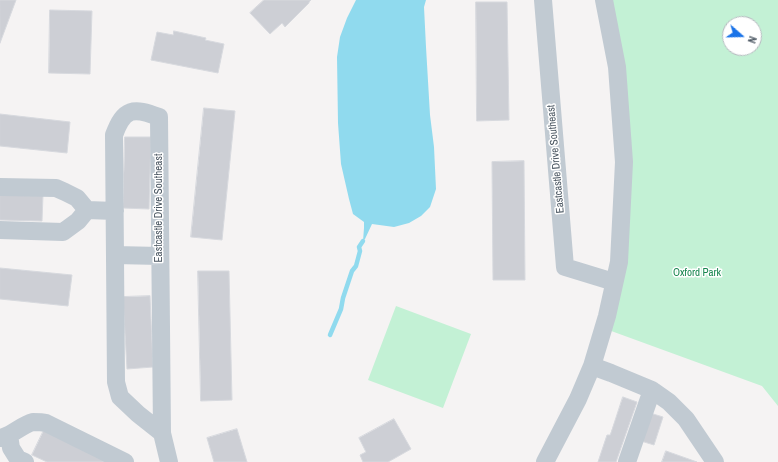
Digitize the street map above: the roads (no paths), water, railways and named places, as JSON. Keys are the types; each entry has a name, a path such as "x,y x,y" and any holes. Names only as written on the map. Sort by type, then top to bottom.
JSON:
{"street":[{"name":"Eastcastle Drive Southeast","path":"543,0 565,267 614,282"},
{"path":"545,462 578,399 592,366 607,316 619,262 624,162 617,68 604,0"},
{"name":"Eastcastle Drive Southeast","path":"162,433 120,397 116,382 114,135 118,124 128,112 139,111 159,117 162,433 166,462"},
{"path":"0,187 56,188 77,198 87,210 115,211"},
{"path":"0,230 63,232 78,222 87,210"},
{"path":"115,255 160,256"},
{"path":"592,366 652,390 669,402 686,419 715,462"},
{"path":"627,462 652,390"},
{"path":"25,462 18,459 5,436 33,422 46,423 125,462"}],"water":[{"path":"356,0 426,0 424,7 426,47 436,189 430,207 421,216 409,223 394,227 372,224 363,241 364,222 353,214 341,164 338,123 337,57 340,37"}],"waterway":[{"path":"330,335 341,309 352,271 356,266 360,251 359,247 363,241"}],"park label":[{"name":"Oxford Park","path":"697,273"}]}
